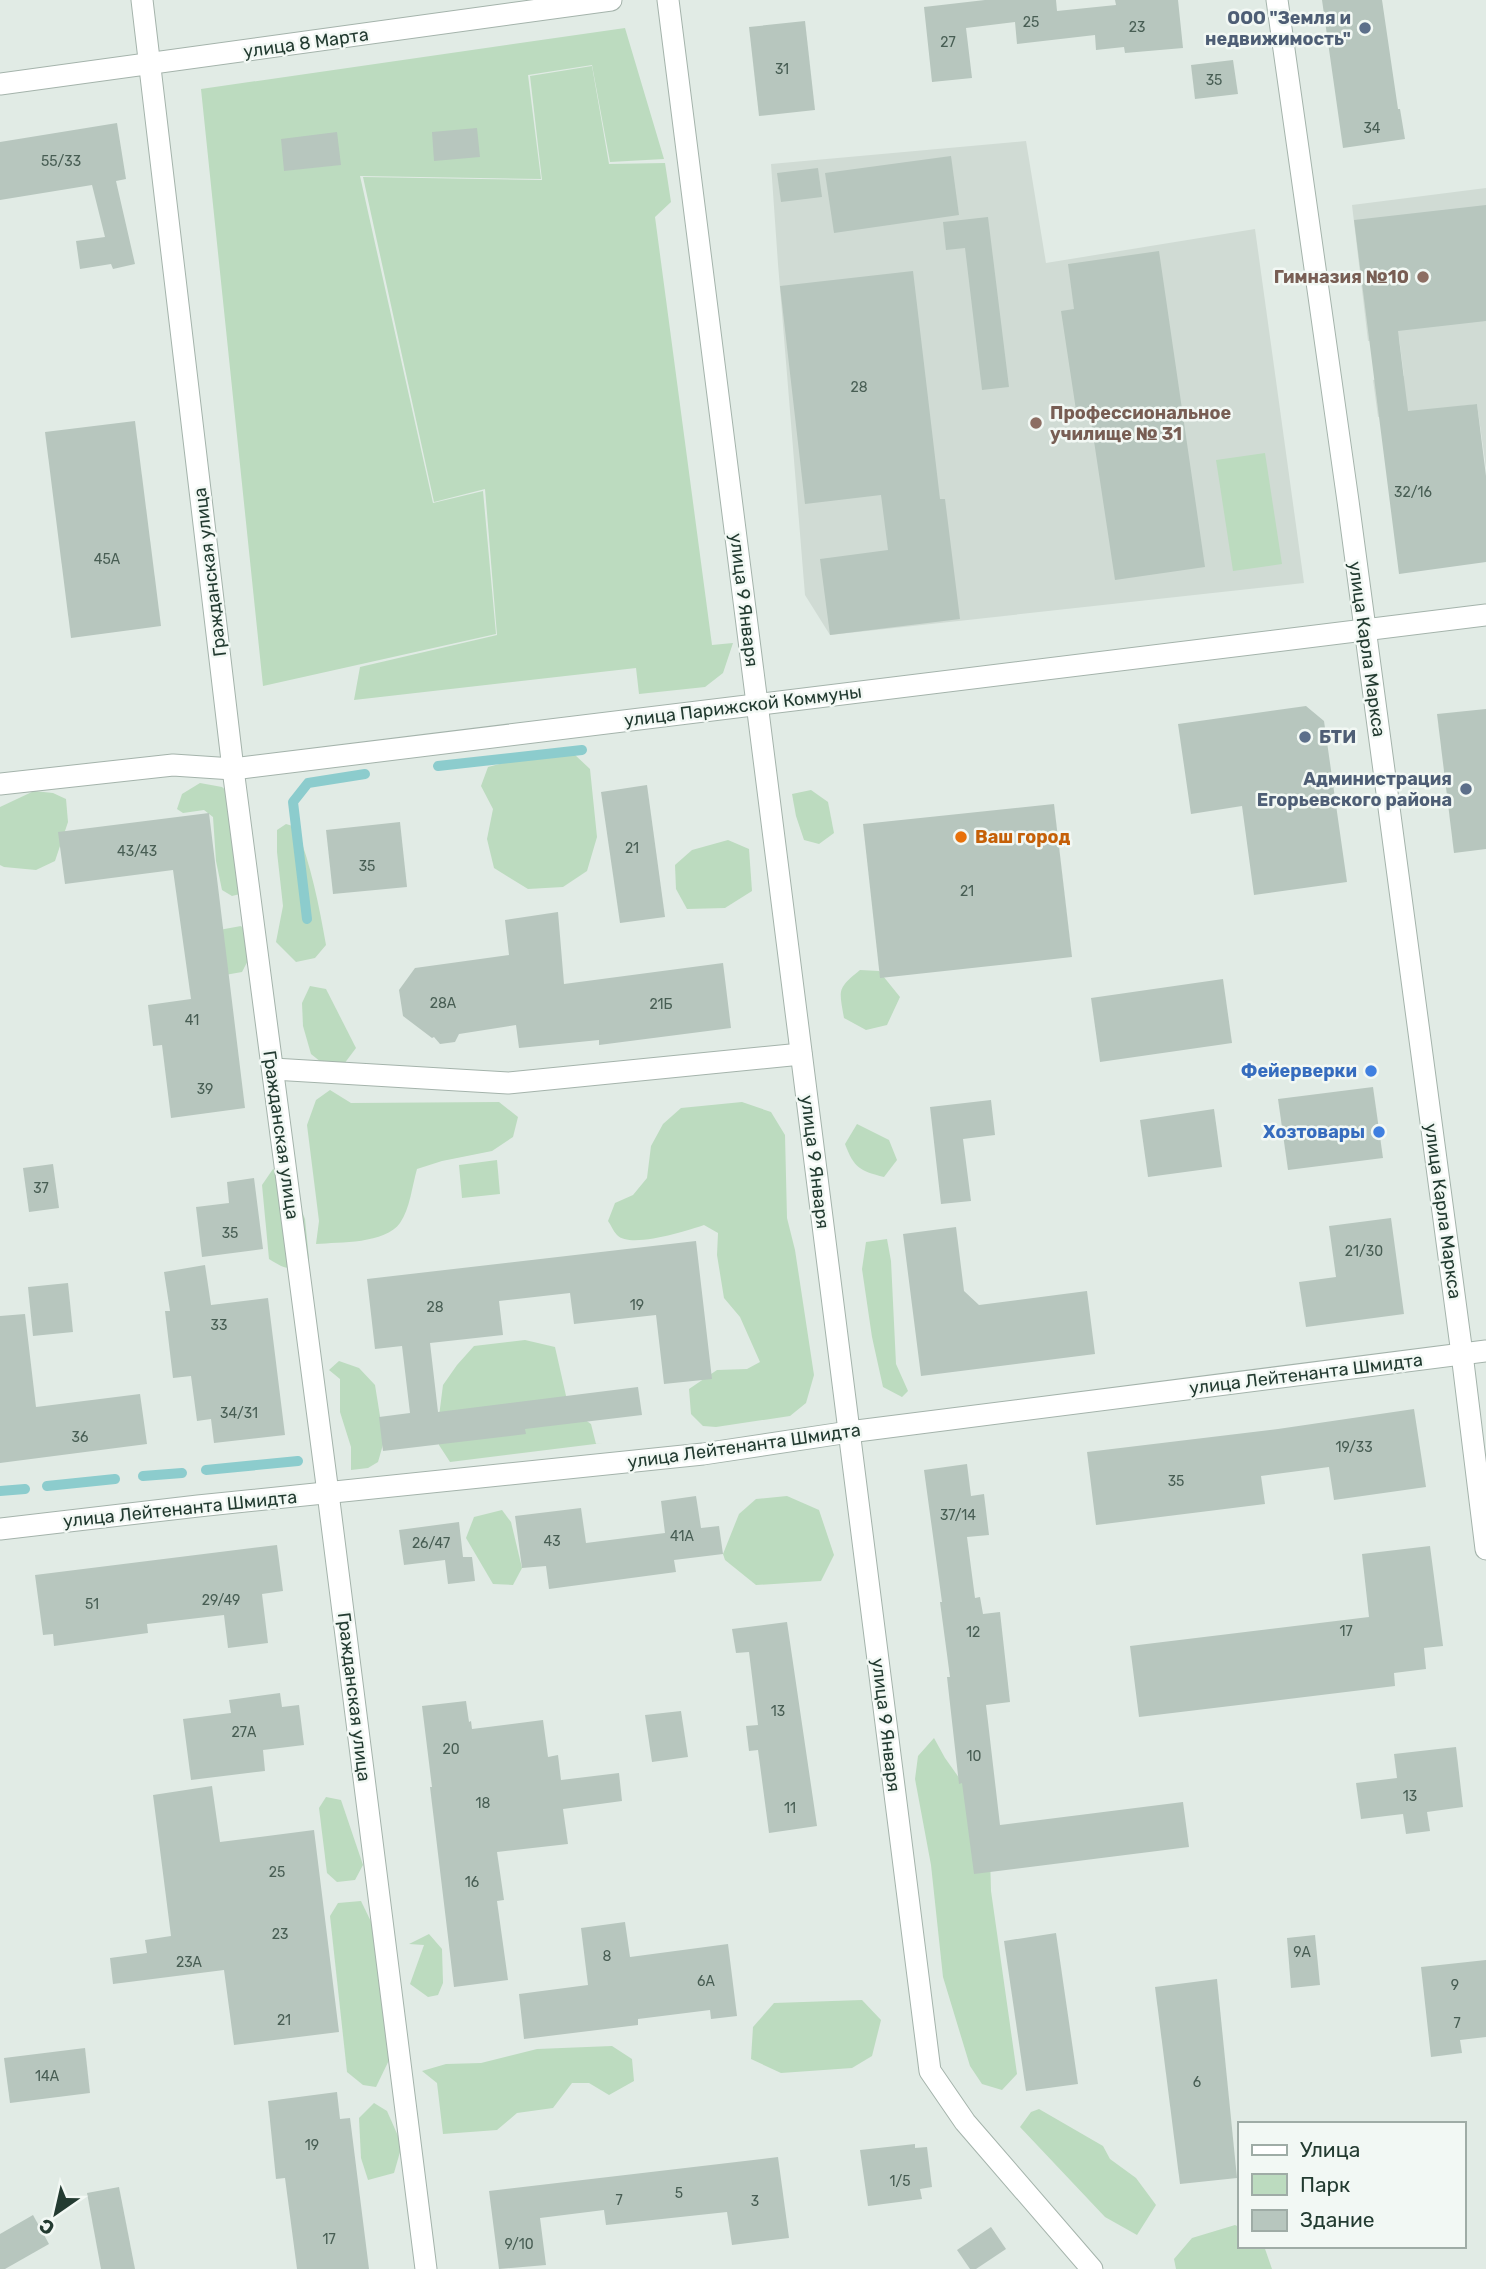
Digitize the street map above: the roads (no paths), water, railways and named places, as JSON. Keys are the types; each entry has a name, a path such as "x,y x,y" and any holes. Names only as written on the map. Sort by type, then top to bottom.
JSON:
{"street":[{"name":"Гражданская улица","path":"142,0 233,769 426,2269"},
{"name":"улица 8 Марта","path":"0,85 611,0"},
{"name":"улица 9 Января","path":"668,0 930,2071 965,2122 1091,2269"},
{"name":"улица Карла Маркса","path":"1277,0 1462,1354 1486,1549"},
{"name":"улица Парижской Коммуны","path":"0,784 173,765 233,769 1486,615"},
{"path":"273,1069 508,1083 801,1054"},
{"name":"улица Лейтенанта Шмидта","path":"0,1529 703,1454 849,1432 1486,1351"}],"waterway":[{"path":"438,766 582,750"},
{"path":"307,919 293,802 308,783 365,774"},
{"path":"206,1470 298,1461"},
{"path":"143,1476 182,1473"},
{"path":"47,1486 115,1479"},
{"path":"0,1491 25,1489"}],"place":[{"name":"ООО \"Земля и недвижимость\"","path":"1365,28"},
{"name":"Гимназия №10","path":"1423,277"},
{"name":"Профессиональное училище № 31","path":"1036,423"},
{"name":"БТИ","path":"1305,737"},
{"name":"Администрация Егорьевского района","path":"1466,789"},
{"name":"Ваш город","path":"961,837"},
{"name":"Фейерверки","path":"1371,1071"},
{"name":"Хозтовары","path":"1379,1132"}]}
